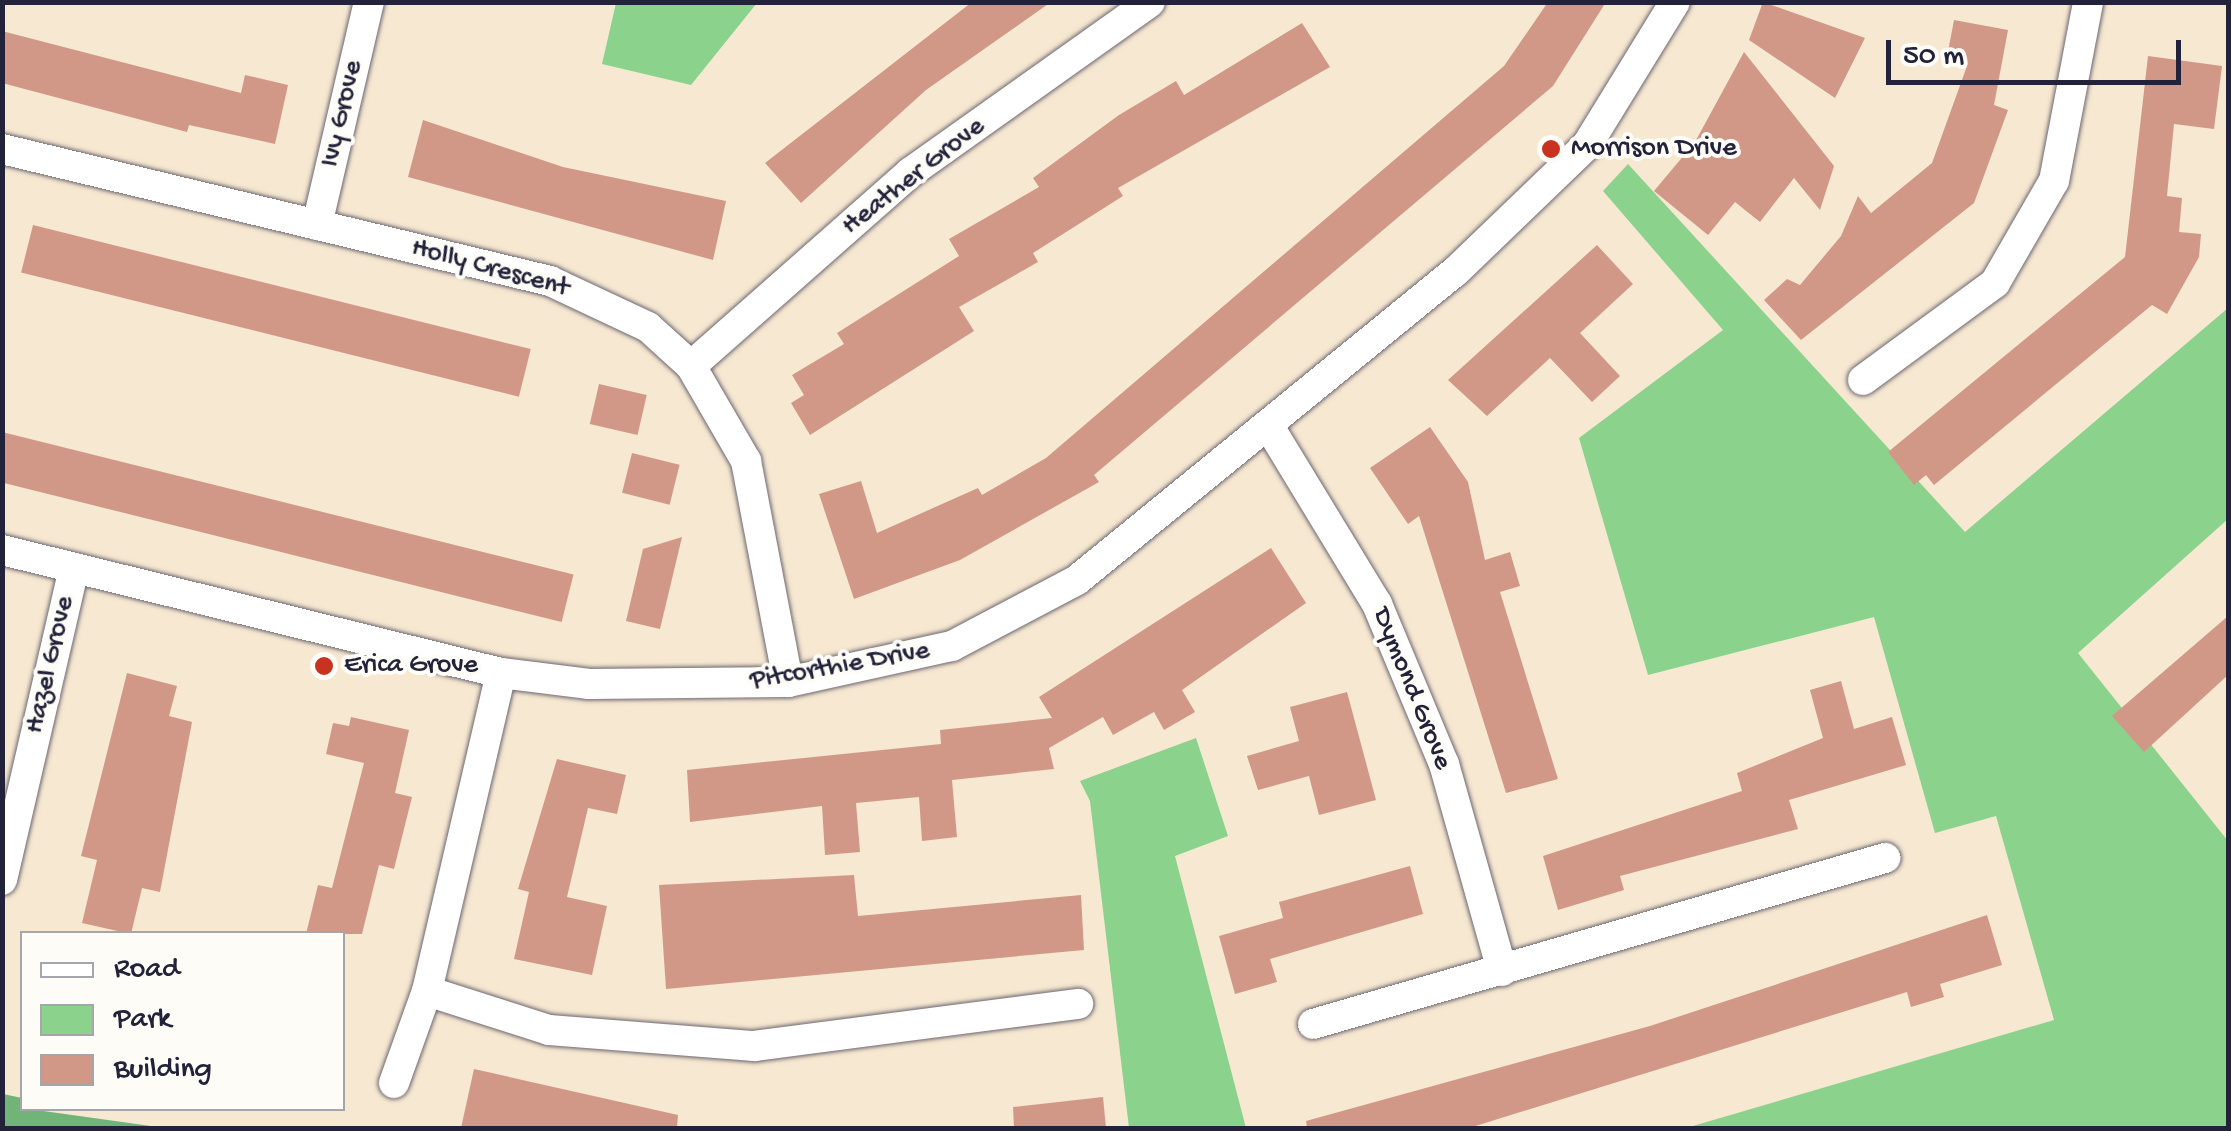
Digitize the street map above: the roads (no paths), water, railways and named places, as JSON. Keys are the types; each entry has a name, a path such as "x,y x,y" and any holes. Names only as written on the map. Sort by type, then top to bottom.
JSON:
{"street":[{"name":"Ivy Grove","path":"317,225 369,2"},
{"name":"Heather Grove","path":"691,366 912,172 1150,2"},
{"name":"Pitcorthie Drive","path":"2,550 501,672 685,688 788,682 1002,627 1077,580 1270,428 1455,272 1587,145 1674,2"},
{"path":"1863,380 1995,284 2054,181 2088,2"},
{"name":"Holly Crescent","path":"2,149 550,282 648,327 691,366 746,461 788,682"},
{"name":"Dymond Grove","path":"1270,428 1378,604 1444,764 1502,970"},
{"name":"Hazel Grove","path":"2,880 74,568"},
{"path":"394,1084 427,991 501,672"},
{"path":"1313,1024 1885,858"},
{"path":"427,991 549,1030 754,1046 1078,1004"}],"place":[{"name":"Morrison Drive","path":"1551,149"},
{"name":"Erica Grove","path":"324,666"}]}
